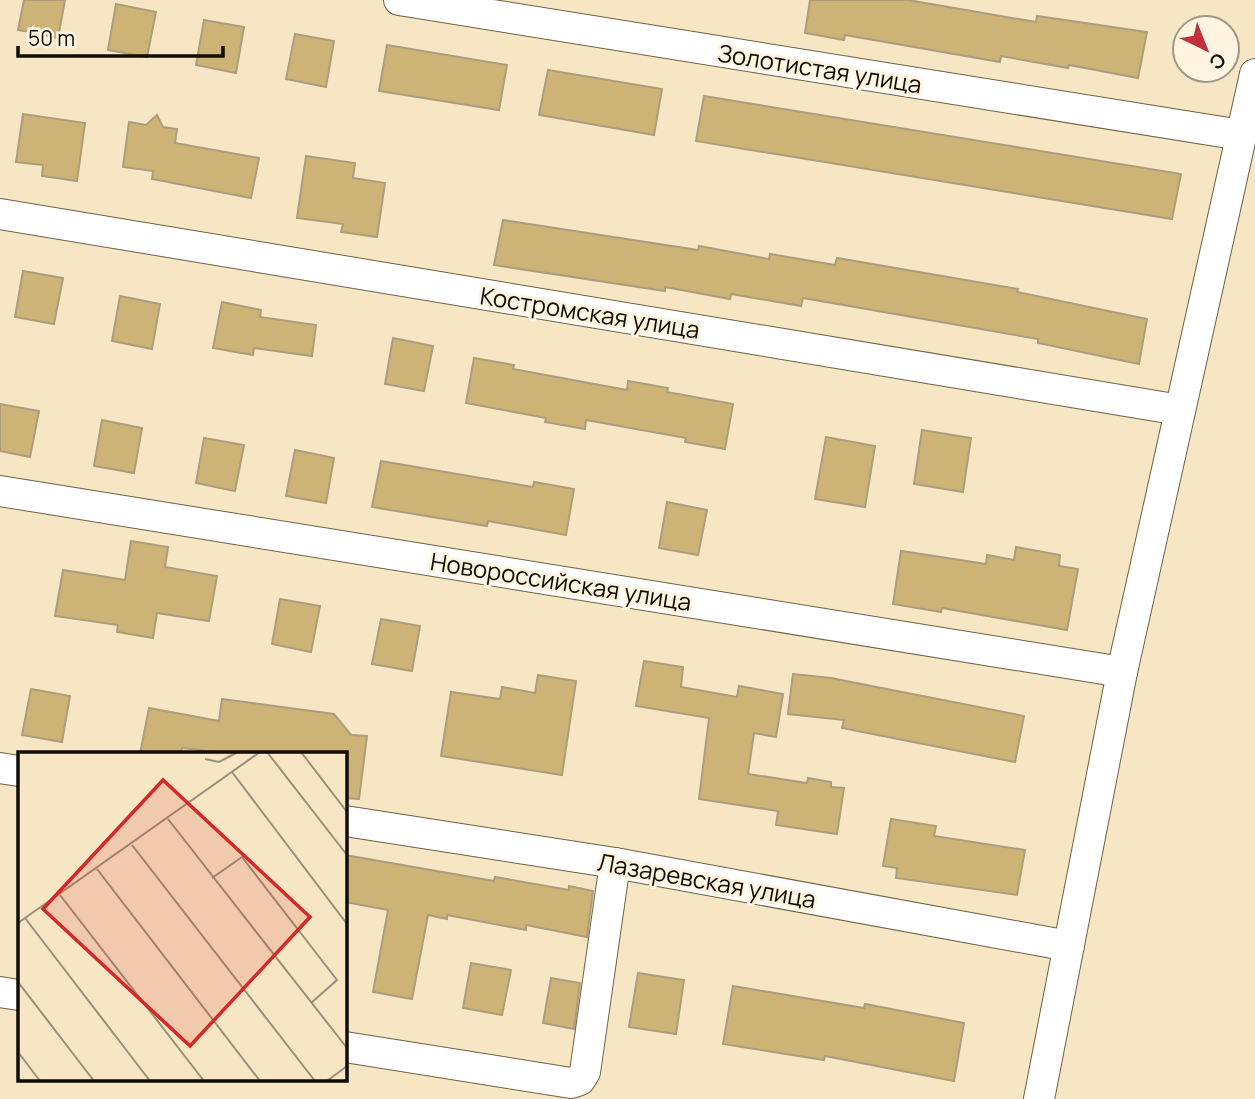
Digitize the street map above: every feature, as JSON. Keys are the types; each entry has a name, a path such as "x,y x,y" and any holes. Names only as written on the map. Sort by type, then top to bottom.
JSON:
{"street":[{"name":"Золотистая улица","path":"398,0 1241,135"},
{"path":"1039,1099 1122,672 1255,74"},
{"name":"Костромская улица","path":"0,214 1180,410"},
{"name":"Новороссийская улица","path":"0,491 1122,672"},
{"path":"0,768 18,771"},
{"name":"Лазаревская улица","path":"346,821 615,863 1069,946"},
{"path":"346,1047 571,1083 580,1080 585,1072 615,863"},
{"path":"0,992 18,996"}],"building":[{"path":"24,0 65,0 58,38 18,30"},
{"path":"810,0 908,0 1036,22 1037,16 1147,32 1138,78 1069,65 1068,68 1001,56 1000,62 845,35 844,40 805,33"},
{"path":"116,4 156,12 147,57 108,50"},
{"path":"204,20 244,27 236,73 196,65"},
{"path":"295,34 334,41 326,87 286,79"},
{"path":"387,45 507,65 499,110 379,91"},
{"path":"548,70 662,89 654,135 539,115"},
{"path":"704,96 1181,174 1172,219 696,141"},
{"path":"23,114 85,123 77,181 42,176 43,165 16,162"},
{"path":"157,115 163,127 177,129 175,143 259,158 251,198 152,179 153,171 123,167 129,122 146,125"},
{"path":"306,156 355,163 353,178 385,183 377,237 341,232 343,224 297,218"},
{"path":"503,220 698,250 699,246 769,259 770,254 835,265 837,258 1018,289 1017,292 1147,319 1139,364 1038,343 1038,339 803,298 801,306 731,294 730,299 665,287 665,291 494,265"},
{"path":"23,271 63,278 54,324 15,317"},
{"path":"120,296 160,304 152,349 112,341"},
{"path":"222,302 261,310 260,317 316,325 312,356 254,348 253,355 213,348"},
{"path":"393,338 433,346 424,391 385,384"},
{"path":"474,358 514,365 513,369 627,390 628,381 668,388 667,392 733,404 725,449 685,442 686,438 586,420 585,429 545,422 546,418 466,403"},
{"path":"0,404 39,411 30,457 0,451"},
{"path":"102,420 142,428 134,473 94,466"},
{"path":"922,430 971,438 963,492 914,484"},
{"path":"826,437 875,446 865,507 815,499"},
{"path":"204,438 244,445 235,491 196,483"},
{"path":"295,450 334,458 326,503 286,496"},
{"path":"381,461 533,487 534,482 574,489 566,535 488,521 487,526 372,507"},
{"path":"667,502 707,510 698,555 659,548"},
{"path":"131,541 168,547 165,567 217,576 209,621 157,613 153,638 117,632 118,625 55,616 63,570 125,580"},
{"path":"1016,547 1060,555 1059,566 1078,569 1067,630 942,608 941,612 893,604 901,551 986,564 987,555 1014,560"},
{"path":"280,599 320,606 311,652 272,644"},
{"path":"381,619 420,626 412,671 372,664"},
{"path":"644,661 683,667 681,687 737,697 739,686 783,694 776,737 754,733 748,774 807,783 808,778 831,782 831,787 844,788 837,834 776,825 778,811 699,799 709,718 636,706"},
{"path":"793,674 831,678 1024,716 1015,762 842,728 844,720 788,714"},
{"path":"538,675 576,681 562,775 441,756 451,692 500,699 502,687 535,693"},
{"path":"31,689 70,696 62,742 22,735"},
{"path":"222,699 334,714 351,735 367,736 359,799 346,798 346,752 217,752 182,748 181,752 140,752 149,708 219,721"},
{"path":"891,819 936,826 934,836 1025,850 1017,895 896,878 897,868 883,866"},
{"path":"346,855 494,881 495,877 569,890 569,886 593,891 587,937 526,925 526,930 447,915 447,919 428,915 412,999 373,992 388,910 346,902"},
{"path":"471,963 511,970 502,1015 463,1008"},
{"path":"638,973 684,980 676,1034 629,1027"},
{"path":"551,978 580,983 574,1029 543,1023"},
{"path":"733,986 864,1008 865,1004 964,1023 954,1081 825,1056 824,1060 723,1044"}]}
